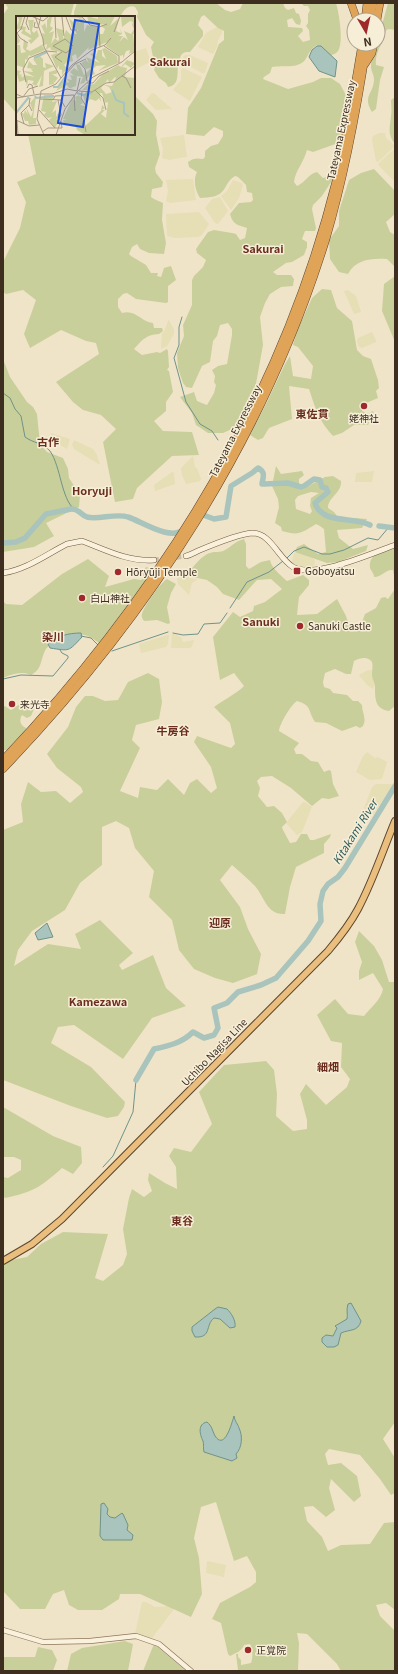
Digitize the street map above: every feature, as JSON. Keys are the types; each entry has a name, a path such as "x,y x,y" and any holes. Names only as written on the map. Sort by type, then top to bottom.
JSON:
{"highway":[{"path":"352,102 357,52"},
{"name":"Tateyama Expressway","path":"225,469 276,357 309,271 336,180 361,52"},
{"name":"Tateyama Expressway","path":"3,769 65,702 108,650 144,601 225,469 276,373 306,298 326,240 352,138 366,52"},
{"path":"364,66 372,52"},
{"name":"Tateyama Expressway","path":"3,760 65,692 102,647 181,542"},
{"name":"Uchibo Nagisa Line","path":"3,1261 32,1244 62,1219 328,951 344,932 358,909 373,877 395,821"}],"main road":[{"path":"186,556 198,550 252,533 262,536 294,567 302,569 327,568 340,565 395,545"},
{"path":"3,574 21,568 75,541 82,541 137,561 154,560"}],"street":[{"path":"3,1630 43,1642 90,1641 136,1636 159,1644 192,1671"}],"shaded area":[{"path":"217,27 222,30 222,33 213,54 198,47 206,33"},
{"path":"146,48 150,59 148,63 135,70 135,52"},
{"path":"185,55 190,55 208,63 205,73 202,73 187,65 183,57"},
{"path":"183,68 202,77 190,101 173,90 181,80 181,70"},
{"path":"152,93 172,109 156,110 146,100"},
{"path":"379,133 385,133 386,138 395,146 378,162 376,161 372,140 373,136"},
{"path":"184,135 187,157 169,160 162,158 163,149 160,138"},
{"path":"395,148 395,182 378,164"},
{"path":"193,179 196,200 170,203 166,201 168,191 166,180"},
{"path":"233,180 242,183 243,185 239,198 231,210 221,196 227,191"},
{"path":"220,197 228,211 218,224 215,223 205,208 212,199"},
{"path":"199,212 209,224 202,235 198,237 175,238 167,236 166,214"},
{"path":"348,290 356,296 361,312 354,314 344,291"},
{"path":"169,320 174,329 174,334 167,346 161,349 162,333 164,332"},
{"path":"372,332 376,342 362,348 358,346 358,338"},
{"path":"51,433 70,439 67,449 52,440"},
{"path":"74,440 93,449 97,455 100,465 74,449 72,445"},
{"path":"193,456 195,467 197,468 201,479 200,481 186,484 181,468"},
{"path":"374,471 372,482 355,482 356,473"},
{"path":"172,472 174,473 175,484 155,491 154,485"},
{"path":"298,552 314,559 314,567 301,567 294,564 292,562 294,553"},
{"path":"186,569 189,578 198,579 192,583 189,595 178,584 177,579"},
{"path":"172,633 181,637 183,642 194,640 191,648 171,648"},
{"path":"169,635 168,644 166,647 141,653 139,644"},
{"path":"368,670 372,670 374,685 373,689 367,685 359,675"},
{"path":"367,752 375,758 378,757 387,762 382,779 370,780 356,772 363,756"},
{"path":"376,784 392,784 392,786 373,815 364,808 372,787"},
{"path":"303,802 312,807 302,832 297,835 286,823"},
{"path":"207,1561 226,1565 224,1577 206,1573"},
{"path":"142,1602 146,1602 155,1607 169,1606 174,1609 152,1638 135,1634"}],"green space":[{"path":"5,3 74,3 71,15 68,16 16,16 16,113 3,98 3,15 8,8"},
{"path":"77,3 216,3 225,10 231,12 240,9 243,3 283,3 285,8 288,10 294,8 296,13 299,14 301,21 300,25 296,24 292,18 287,20 288,27 302,28 303,31 298,36 303,42 310,40 309,30 306,26 308,23 308,14 310,10 308,6 304,6 301,3 336,3 340,21 341,37 339,50 331,55 323,54 317,45 311,50 302,63 294,66 272,67 270,73 263,79 288,89 313,82 321,78 331,78 340,84 348,99 341,142 313,152 307,150 296,174 294,182 297,186 317,172 323,178 332,176 333,179 322,196 313,205 312,209 316,228 315,231 305,231 302,239 307,242 307,247 304,255 292,262 286,263 273,272 277,275 291,275 294,279 293,286 281,287 270,294 265,303 260,317 263,345 255,389 241,425 223,433 208,433 196,425 192,413 180,397 194,392 197,401 207,405 214,393 216,385 214,382 215,376 212,370 218,366 227,364 232,329 228,323 220,325 217,336 213,341 210,362 202,366 192,388 186,387 183,383 178,368 177,353 184,336 183,325 192,305 192,280 203,267 206,260 197,253 196,249 208,232 214,230 236,234 240,240 245,238 247,228 234,222 230,214 239,203 251,202 253,200 252,193 247,192 246,185 235,176 230,180 220,194 200,198 195,185 197,172 189,167 188,162 199,158 203,159 205,157 205,151 211,146 218,144 223,136 223,131 214,127 204,136 186,134 188,108 201,88 219,44 224,40 224,31 218,28 204,15 201,17 198,25 203,31 203,36 190,52 183,53 180,58 183,63 178,67 176,82 172,86 168,87 166,83 159,78 154,70 155,67 151,47 154,42 146,35 137,17 138,12 135,7 128,7 121,16 76,16 74,15"},
{"path":"388,3 395,3 395,30 389,29 386,31 386,12"},
{"path":"373,52 378,52 376,65 384,67 380,80 376,109 372,112 368,102 369,95 374,84 371,61"},
{"path":"135,96 153,114 157,121 156,134 160,154 155,168 156,173 163,182 162,187 152,189 151,197 163,203 162,220 166,243 164,254 149,253 140,249 137,244 132,247 129,254 146,265 151,273 158,273 157,276 161,277 164,268 171,266 176,280 168,286 168,302 166,303 136,299 127,293 123,294 118,299 118,307 122,313 127,312 135,314 153,323 154,328 162,328 163,331 159,334 151,335 145,338 134,349 142,355 157,352 160,353 167,349 168,351 169,367 167,370 169,371 173,392 166,402 166,411 154,421 163,431 192,432 199,455 172,456 137,488 133,499 115,502 103,442 116,429 101,415 83,410 73,402 56,382 99,354 96,343 86,341 61,330 30,348 24,334 36,300 23,290 6,294 3,292 3,262 20,228 26,202 17,182 36,174 28,135 135,135"},
{"path":"395,97 395,144 392,140 390,130 391,100"},
{"path":"374,169 395,191 395,214 386,222 390,232 395,235 395,267 387,259 370,259 355,265 348,274 339,272 330,259 329,240 339,226 339,211 349,180 361,173"},
{"path":"395,276 395,342 382,311 384,284"},
{"path":"322,289 331,290 337,308 352,321 357,350 363,356 371,359 378,380 379,388 376,391 378,398 364,404 362,411 369,414 372,411 374,412 368,425 354,425 342,433 333,436 318,414 309,389 289,386 292,419 269,428 263,438 258,440 250,435 290,356 293,376 311,379 313,366 298,347 293,345 297,331 312,298"},
{"path":"3,359 10,377 37,414 40,444 47,452 63,458 68,469 69,478 80,495 79,507 46,523 54,536 34,547 3,552"},
{"path":"276,466 281,474 302,471 304,475 299,479 299,489 303,489 325,477 333,476 341,481 341,485 330,501 328,508 334,512 342,522 353,518 367,519 362,528 337,530 339,538 353,549 368,545 366,551 338,562 327,563 295,552 297,547 304,544 318,554 326,552 324,529 316,524 300,533 282,531 281,527 275,523 279,507 278,499 272,486","holes":["311,492 319,493 311,498 310,506 312,511 310,514 296,509 295,500 298,496"]},
{"path":"244,539 246,544 246,566 249,569 261,562 270,560 274,568 287,581 303,575 309,580 309,585 299,597 297,615 317,614 337,599 346,616 351,631 361,625 365,614 376,608 381,598 385,597 388,599 395,589 395,706 389,711 378,706 372,676 372,662 364,658 354,661 351,674 346,674 335,669 325,673 323,682 324,687 330,689 333,693 347,695 353,701 358,701 362,705 364,718 363,726 360,728 356,726 342,731 326,723 315,722 308,707 297,701 289,710 284,719 279,731 299,743 294,749 296,754 302,754 311,761 318,762 324,772 329,770 331,771 333,784 339,796 329,799 322,798 312,806 291,788 272,776 261,777 257,781 260,788 258,796 267,807 274,806 282,813 287,822 282,827 290,843 296,842 301,834 307,834 310,840 314,840 331,834 324,844 324,853 296,867 290,887 285,914 279,914 270,909 255,886 232,865 220,880 240,907 248,929 261,954 257,974 233,983 215,978 194,969 179,950 172,920 149,897 154,871 135,848 129,828 116,821 102,827 102,865 80,883 65,910 32,931 18,950 14,966 48,944 81,949 75,934 100,920 133,953 119,965 122,970 153,955 166,988 186,1006 152,1018 123,1059 74,1025 58,1027 51,1043 91,1067 125,1102 124,1107 118,1116 107,1118 3,1080 3,830 23,822 21,804 28,782 41,792 56,791 70,803 83,792 81,787 57,768 47,754 68,727 76,707 85,696 93,696 105,701 118,700 128,682 148,673 159,679 162,702 159,719 136,725 132,740 140,748 120,791 138,798 140,787 157,790 168,779 184,795 190,783 197,779 211,793 217,788 211,767 194,742 197,736 231,748 235,744 230,723 214,707 244,686 234,673 220,680 213,637 233,612 240,617 253,611 254,606 265,602 282,589 271,579 257,580 239,600 223,594 217,587 207,580 188,576 203,556 212,552 223,551 236,542"},
{"path":"395,547 395,582 393,570 374,577 374,574 370,568 370,563 374,556 382,551"},
{"path":"88,559 109,576 105,587 134,579 141,580 143,578 143,571 146,567 149,568 152,574 101,644 91,637 84,635 76,635 64,639 46,649 38,670 35,673 31,675 24,673 10,675 3,678 3,601 6,604 22,605 62,574"},
{"path":"167,579 176,584 171,593 167,607 170,623 168,624 157,620 143,620 142,615 146,606 157,589"},
{"path":"24,703 34,709 31,716 27,718 22,715 21,717 20,721 26,728 26,731 9,750 3,750 3,705 11,710"},
{"path":"359,931 374,946 382,960 389,982 395,982 395,1422 383,1439 395,1458 395,1493 391,1495 360,1455 329,1449 325,1454 328,1465 341,1463 357,1476 361,1496 354,1502 331,1479 329,1488 335,1510 326,1517 313,1506 304,1507 307,1521 322,1537 328,1551 341,1545 370,1544 384,1523 395,1522 395,1610 386,1603 376,1605 380,1616 395,1631 395,1671 341,1671 337,1664 307,1634 297,1633 299,1643 298,1671 238,1670 236,1654 238,1654 238,1657 241,1660 241,1665 251,1663 252,1648 250,1644 244,1645 237,1653 230,1656 228,1654 221,1623 212,1619 220,1603 250,1587 256,1582 256,1572 247,1556 234,1561 216,1502 201,1507 194,1538 199,1558 202,1594 191,1617 140,1594 120,1594 119,1599 102,1610 78,1610 69,1605 64,1590 53,1594 45,1609 20,1609 3,1591 3,1264 6,1261 27,1257 41,1244 63,1232 108,1234 95,1278 103,1281 123,1265 127,1254 123,1229 132,1189 144,1197 152,1191 148,1180 149,1173 177,1189 176,1167 169,1156 174,1148 191,1152 212,1124 199,1092 224,1065 266,1061 274,1070 277,1094 276,1116 293,1131 307,1129 307,1120 300,1094 306,1084 326,1105 347,1087 350,1079 341,1067 342,1043 331,1041 317,1015 335,999 348,1014 364,1016 382,993 383,989 373,973 359,980 359,971 362,962 355,942"},
{"path":"3,1107 53,1136 81,1147 82,1163 73,1174 62,1168 36,1188 5,1198 3,1196 3,1177 8,1178 21,1170 21,1160 14,1157 3,1157"},
{"path":"125,1641 133,1644 128,1671 67,1671 71,1654 82,1648"},
{"path":"154,1644 186,1671 143,1671"},
{"path":"38,1647 52,1650 57,1660 53,1671 3,1671 3,1657 35,1657"}],"water":[{"path":"317,46 321,46 337,61 335,77 319,71 309,57 312,50"},
{"path":"81,633 82,637 71,648 65,650 50,648 48,644 63,636"},
{"path":"47,923 53,937 38,940 35,933"},
{"path":"351,1303 361,1321 360,1325 356,1329 341,1333 338,1345 334,1347 327,1347 322,1342 322,1338 326,1335 333,1336 337,1328 335,1326 347,1319 347,1306"},
{"path":"218,1307 229,1311 234,1319 235,1327 230,1328 220,1319 214,1318 204,1335 195,1337 192,1327"},
{"path":"234,1416 239,1427 241,1438 240,1449 236,1454 237,1458 232,1461 204,1452 200,1433 202,1425 207,1422 215,1436 219,1440 222,1440 228,1434"},
{"path":"104,1503 108,1509 107,1514 110,1517 115,1518 122,1513 123,1514 128,1525 127,1530 133,1535 132,1540 103,1540 100,1536 101,1504"}],"waterway":[{"path":"182,317 179,327 179,345 174,358 186,402 200,424 212,431 218,440"},
{"path":"3,393 10,398 15,409 21,416 25,437 44,446 50,451 57,465 66,498 74,509"},
{"path":"198,513 214,519 226,517 231,486 258,468 263,473 262,484 288,483 301,487 314,479 320,480 322,487 326,488 328,492 315,503 319,510 331,517 363,522 370,525"},
{"path":"3,543 16,542 25,538 46,514 71,509 91,518 118,516 128,517 164,532 172,533 184,529"},
{"path":"379,526 395,528"},
{"path":"286,559 294,551 304,547 322,554 330,554 344,550 368,538 378,540 389,527"},
{"path":"230,608 247,582 269,572 283,561"},
{"path":"173,633 183,635 198,634 204,624 220,623 227,613"},
{"path":"112,651 168,632"},
{"path":"81,636 91,638 98,645"},
{"path":"3,679 21,675 53,676 68,658 68,656 60,650"},
{"name":"Kitakami River","path":"136,1080 154,1049 180,1041 193,1032 204,1038 214,1035 218,1028 214,1008 227,1003 238,992 261,985 276,978 308,941 321,921 320,904 323,891 328,884 338,877 345,868 395,786"},
{"path":"103,1167 113,1156 133,1112 136,1080"}],"tunnel":[{"path":"154,560 186,556"}],"place":[{"name":"姥神社","path":"364,406"},
{"name":"Goboyatsu","path":"297,571"},
{"name":"Hōryūji Temple","path":"118,572"},
{"name":"白山神社","path":"82,598"},
{"name":"Sanuki Castle","path":"300,626"},
{"name":"来光寺","path":"12,704"},
{"name":"正覚院","path":"248,1650"}],"district":[{"name":"Sakurai","path":"170,62"},
{"name":"Sakurai","path":"263,249"},
{"name":"東佐貫","path":"312,414"},
{"name":"古作","path":"48,442"},
{"name":"Horyuji","path":"92,491"},
{"name":"Sanuki","path":"261,622"},
{"name":"染川","path":"53,637"},
{"name":"牛房谷","path":"173,731"},
{"name":"迎原","path":"220,923"},
{"name":"Kamezawa","path":"98,1002"},
{"name":"細畑","path":"328,1067"},
{"name":"東谷","path":"182,1221"}]}
